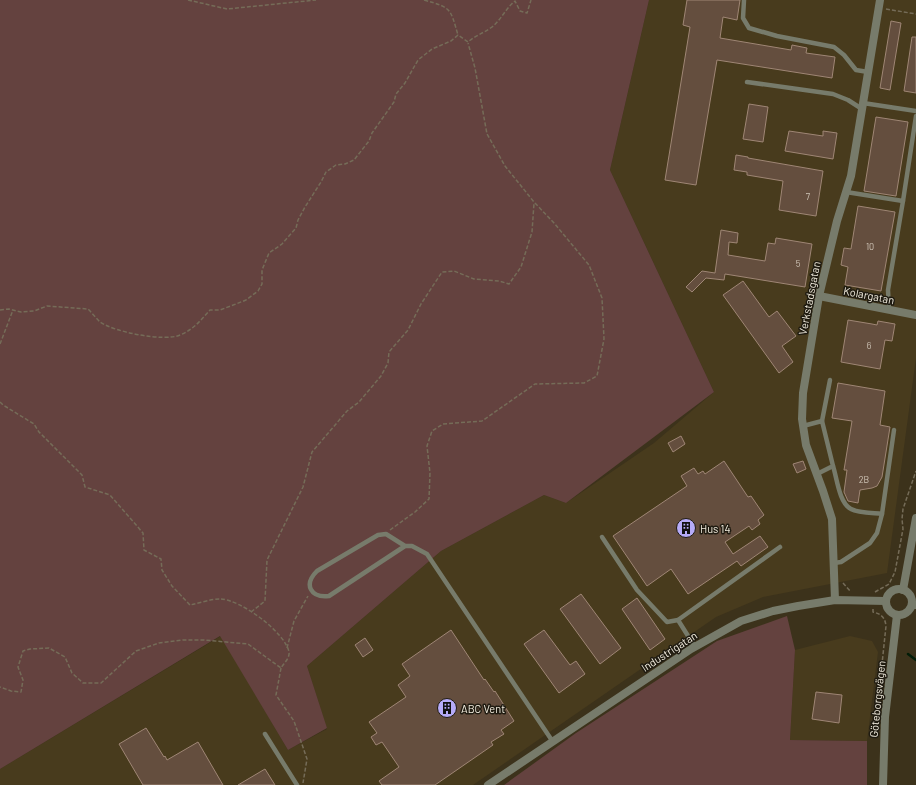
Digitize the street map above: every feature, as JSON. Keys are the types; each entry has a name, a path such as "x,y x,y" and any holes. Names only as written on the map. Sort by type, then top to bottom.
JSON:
{"street":[{"name":"Verkstadsgatan","path":"835,600 832,519 806,445 802,419 803,393 819,296 837,221 851,176 880,4"},
{"name":"Kolargatan","path":"819,296 916,314"},
{"path":"903,590 916,518"},
{"path":"898,589 903,590 911,595 914,605 907,613 903,615 893,614 887,606 886,600 892,591 898,589"},
{"name":"Industrigatan","path":"488,785 695,647 741,621 773,610 835,600 886,600"},
{"name":"Göteborgsvägen","path":"883,785 884,717 897,615"}],"lane":[{"path":"744,0 743,18 749,28 777,36 834,47 856,70 868,72"},
{"path":"747,82 833,94 863,106 916,111"},
{"path":"889,310 888,290 916,116"},
{"path":"846,192 903,201"},
{"path":"830,380 822,421 842,498 846,505 851,509 882,514"},
{"path":"803,426 822,421"},
{"path":"834,562 841,562 870,543 877,533 882,514 894,430"},
{"path":"817,474 833,466"},
{"path":"405,546 329,596 323,597 315,595 311,590 309,582 310,577 378,535 386,534 405,546 412,546 426,554 553,742"},
{"path":"602,537 637,590 667,622 678,620 780,547"},
{"path":"678,620 695,647"},
{"path":"265,734 296,785"}],"path":[{"path":"188,0 227,9 316,0"},
{"path":"386,534 415,512 429,499 430,473 427,446 432,431 444,424 482,421 535,384 584,383 598,376 604,339 602,298 589,265 505,166 487,134 475,68 468,42 458,36 451,12 442,5 424,0"},
{"path":"468,42 475,35 492,27 515,1 520,11 527,13 531,0"},
{"path":"880,4 916,14"},
{"path":"0,310 22,312 34,311 47,306 88,309 100,322 115,330 164,338 179,336 193,329 210,310 220,310 246,300 258,291 262,284 262,270 269,253 282,244 296,228 305,206 326,172 336,165 345,164 354,160 366,145 372,133 394,102 396,94 405,83 418,60 432,49 451,41 458,36"},
{"path":"251,612 265,601 267,560 303,487 312,452 347,411 359,402 381,376 388,363 389,352 408,330 421,304 442,272 454,271 474,279 499,281 509,284 521,267 532,232 534,202"},
{"path":"0,344 13,310"},
{"path":"0,402 34,424 39,432 82,475 86,487 110,495 143,533 144,550 161,559 162,570 172,586 190,605 220,599 241,605 262,619 284,640 289,652 288,658 281,668 276,695 294,721 307,759 303,785"},
{"path":"842,578 844,585 850,592 855,594"},
{"path":"287,648 294,621 311,590"},
{"path":"0,687 11,691 21,692 23,680 18,667 23,651 30,648 49,648 65,657 72,673 83,683 101,683 136,651 160,643 183,640 204,640 248,644 281,668"}],"shaded area":[{"path":"0,0 649,0 610,170 714,392 566,503 544,495 441,551 307,666 327,728 288,750 220,636 0,769"},
{"path":"649,0 916,0 916,358 887,573 763,597 716,617 473,785 0,785 0,769 221,636 288,750 327,729 307,666 441,551 544,495 566,503 654,443 714,392 610,170"},
{"path":"787,616 795,650 790,740 867,741 867,785 504,785 576,733 717,641"},
{"path":"850,636 872,641 878,652 867,741 790,740 795,650"}],"building":[{"path":"687,0 740,0 737,20 723,17 720,38 791,50 792,45 807,48 806,53 835,57 832,78 717,60 696,185 665,180 690,27 683,25"},
{"path":"891,21 901,23 890,90 880,88"},
{"path":"912,37 916,37 916,93 904,91"},
{"path":"749,104 768,107 763,142 743,139"},
{"path":"876,117 908,122 896,196 864,191"},
{"path":"789,131 823,136 823,131 837,133 833,159 785,151"},
{"path":"736,155 823,171 816,216 779,210 783,181 747,175 747,172 734,170"},
{"path":"858,206 895,212 881,291 845,285 848,267 841,265 844,248 851,249"},
{"path":"721,230 738,233 737,243 729,242 728,255 765,261 768,243 775,244 776,238 812,244 805,287 725,274 724,280 706,278 692,292 686,287 702,271 715,273"},
{"path":"743,281 769,317 777,311 796,336 782,346 793,362 779,373 723,295"},
{"path":"848,320 877,325 878,321 895,324 892,341 885,340 880,369 841,362"},
{"path":"838,383 885,391 880,425 890,427 882,477 877,486 860,490 858,503 848,501 844,492 847,470 844,470 852,421 832,418"},
{"path":"681,436 685,444 673,452 668,443"},
{"name":"Hus 14","path":"724,461 748,497 751,496 764,515 758,520 760,524 752,530 749,526 725,542 733,554 760,536 768,547 741,566 737,561 688,594 671,569 647,586 613,536 687,486 681,476 694,468 698,474 703,471 705,474"},
{"path":"803,461 806,469 797,473 793,464"},
{"path":"581,594 621,648 600,664 560,609"},
{"path":"637,598 665,639 650,650 622,609"},
{"name":"ABC Vent","path":"451,630 484,680 485,679 494,692 495,691 514,721 501,730 504,734 491,742 493,745 435,785 382,785 379,781 399,767 382,742 376,745 371,737 377,733 369,722 406,697 398,685 410,676 402,664"},
{"path":"544,630 570,665 576,661 585,674 559,693 524,644"},
{"path":"365,638 373,650 363,657 355,645"},
{"path":"816,692 842,695 839,723 812,719"},
{"path":"146,728 167,760 198,742 223,785 143,785 119,744"},
{"path":"265,769 275,785 238,785"}],"waterway":[{"path":"908,654 916,660"}],"place":[{"name":"Hus 14","path":"686,528"},
{"name":"ABC Vent","path":"447,708"}]}
